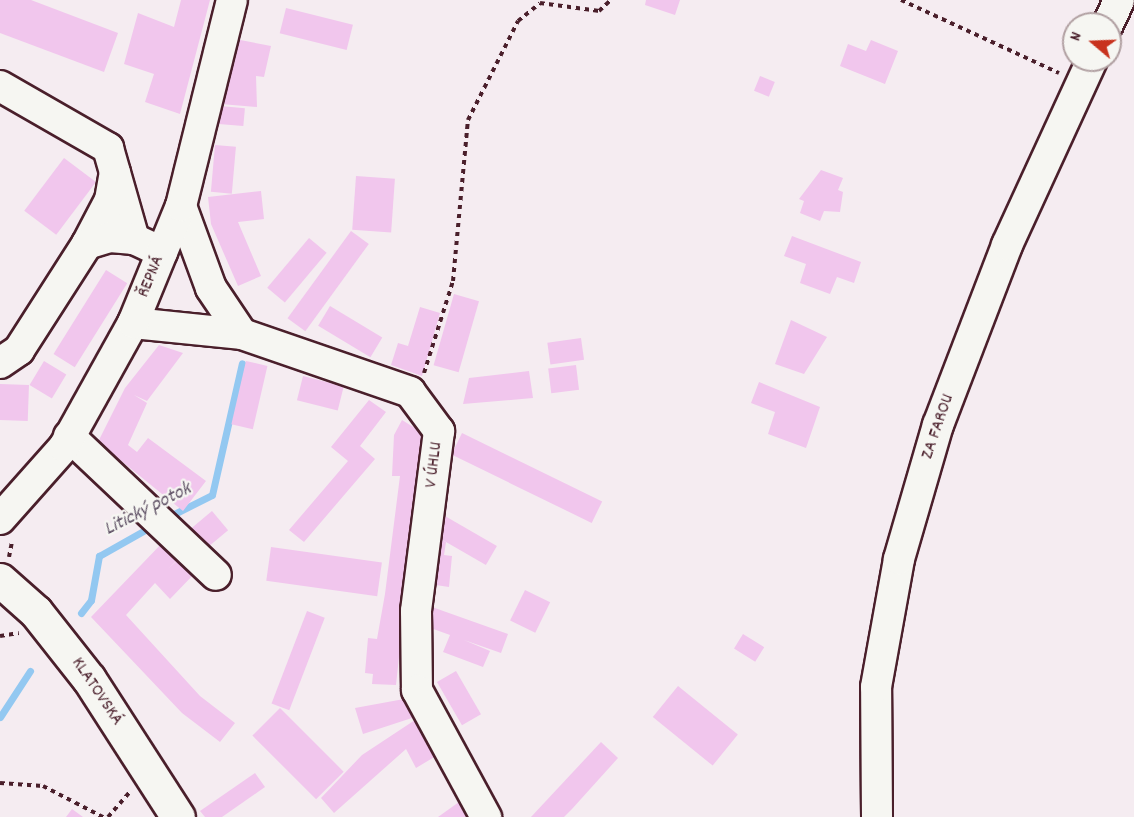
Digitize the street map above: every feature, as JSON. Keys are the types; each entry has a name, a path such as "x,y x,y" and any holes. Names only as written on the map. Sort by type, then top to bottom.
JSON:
{"main road":[{"name":"KLATOVSKÁ","path":"6,584 36,612 89,679 178,817"}],"street":[{"name":"ŘEPNÁ","path":"6,527 69,436 133,323 181,206 232,0"},
{"name":"ZA FAROU","path":"877,817 876,687 898,559 938,426 1007,245 1087,72"},
{"path":"0,86 108,148 134,239"},
{"path":"0,363 18,350 87,244 110,200 115,172"},
{"path":"181,206 211,288 242,334"},
{"path":"87,244 110,237 134,239 162,252"},
{"path":"133,323 242,334 410,393"},
{"name":"V ÚHLU","path":"410,393 439,431 416,612 417,690 486,817"},
{"path":"69,436 216,575"}],"path":[{"path":"410,393 423,377 453,281 468,120 518,21 540,3 599,11 611,0"},
{"path":"901,0 1062,62"},
{"path":"6,527 9,561 6,584"},
{"path":"0,783 43,786 103,817"},
{"path":"108,817 133,788"}],"building":[{"path":"0,0 31,0 118,33 104,72 0,33"},
{"path":"181,0 210,0 180,114 145,102 154,74 124,64 138,13 174,27"},
{"path":"646,0 680,0 675,15 645,5"},
{"path":"286,8 353,25 347,50 280,33"},
{"path":"235,39 271,46 264,77 256,76 257,107 221,104"},
{"path":"871,40 898,51 885,84 840,66 848,44 866,51"},
{"path":"760,76 775,82 769,97 754,91"},
{"path":"220,106 245,108 243,126 218,124"},
{"path":"215,145 236,147 232,194 211,192"},
{"path":"64,158 96,182 56,235 24,211"},
{"path":"821,170 843,178 838,190 843,192 840,212 824,211 820,221 800,213 804,201 799,199"},
{"path":"356,176 395,179 391,233 352,230"},
{"path":"261,191 264,219 238,222 261,276 238,286 211,224 208,197"},
{"path":"351,231 369,244 305,331 288,318"},
{"path":"792,236 861,262 854,283 837,277 830,294 800,283 806,264 784,256"},
{"path":"309,238 327,253 285,303 267,288"},
{"path":"106,270 127,283 75,367 54,354"},
{"path":"454,294 479,301 459,372 434,365"},
{"path":"330,306 382,337 370,357 318,326"},
{"path":"420,307 440,313 422,376 391,365 398,343 408,346"},
{"path":"791,320 827,337 804,374 775,364"},
{"path":"581,338 584,360 550,365 547,343"},
{"path":"159,345 183,353 147,401 134,395 147,403 128,445 137,452 148,438 206,481 183,511 98,442 125,388"},
{"path":"44,361 66,374 52,398 30,385"},
{"path":"246,361 267,366 253,429 231,424"},
{"path":"576,365 579,390 551,393 548,368"},
{"path":"529,371 533,398 463,404 469,378"},
{"path":"303,376 344,386 338,410 297,400"},
{"path":"759,382 820,407 806,448 768,434 775,412 751,403"},
{"path":"0,384 29,385 28,421 0,420"},
{"path":"369,400 386,412 360,446 375,459 304,542 289,530 348,461 331,447"},
{"path":"402,420 423,433 396,685 372,684 373,674 365,673 368,638 377,639 385,594 400,476 392,476 394,435"},
{"path":"462,433 602,501 592,523 451,455"},
{"path":"212,511 228,530 198,555 182,536"},
{"path":"438,512 497,546 486,565 427,531"},
{"path":"433,536 446,542 444,555 452,556 449,587 429,584"},
{"path":"166,539 182,555 168,569 181,557 196,572 170,599 155,583 126,615 200,696 235,723 220,742 182,713 91,617"},
{"path":"271,547 382,563 377,596 266,581"},
{"path":"525,590 550,602 535,633 510,621"},
{"path":"432,607 508,634 501,653 464,640 490,651 483,667 443,652 450,635 425,626"},
{"path":"307,611 325,618 289,710 272,703"},
{"path":"743,634 764,647 755,662 734,648"},
{"path":"456,671 481,714 462,725 437,682"},
{"path":"678,686 738,734 713,766 653,717"},
{"path":"404,699 415,717 363,734 355,708"},
{"path":"280,708 344,772 316,799 252,736"},
{"path":"415,720 436,756 416,768 406,749 334,813 321,798 362,755"},
{"path":"601,742 618,758 572,809 564,817 531,817"},
{"path":"255,773 265,787 222,817 205,817 200,811"},
{"path":"459,802 468,817 438,817"},
{"path":"72,809 83,817 66,817"}],"waterway":[{"name":"Litický potok","path":"166,518 212,495 242,363"},
{"name":"Litický potok","path":"81,613 91,600 99,556 154,525"},
{"name":"Litický potok","path":"0,717 30,671"}]}
